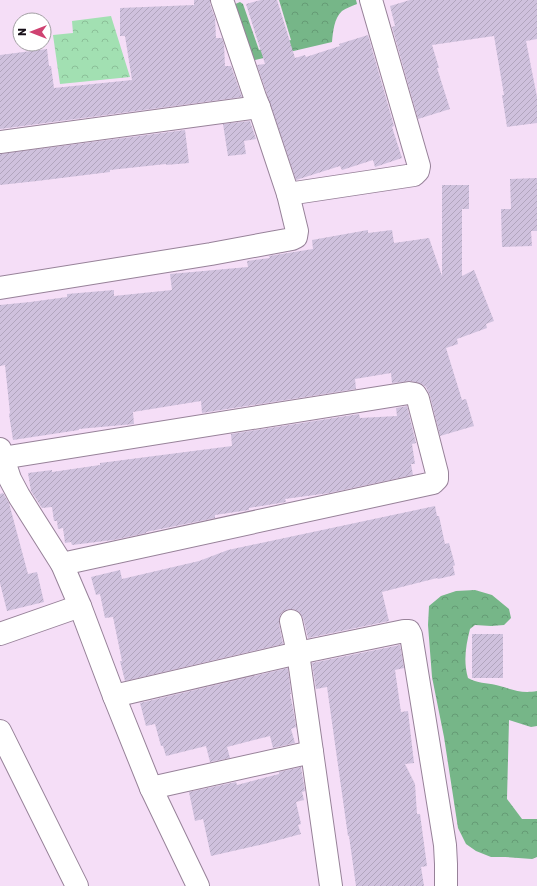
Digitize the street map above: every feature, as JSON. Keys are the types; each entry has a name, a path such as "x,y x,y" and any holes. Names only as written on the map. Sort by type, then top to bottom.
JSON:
{"street":[{"path":"0,288 211,254 292,239 296,236 297,231 288,194 222,0"},
{"path":"288,194 414,175 418,171 419,166 371,0"},
{"path":"0,142 259,108"},
{"path":"62,564 433,483 437,479 437,473 418,399 415,394 409,393 1,454 19,496 62,564 80,606 151,788 198,886"},
{"path":"0,634 80,606"},
{"path":"291,621 298,653 331,886"},
{"path":"114,696 298,653 409,631 411,635 445,846 446,886"},
{"path":"0,731 77,886"},
{"path":"151,788 312,752"}],"green space":[{"path":"279,0 356,0 357,4 345,9 337,17 334,25 332,42 251,61 233,5 240,2 243,4 259,50 291,40"},
{"path":"111,16 130,77 60,84 53,35 73,33 72,21"},
{"path":"475,590 492,595 509,609 511,618 504,625 475,625 470,629 466,653 466,672 468,678 478,682 496,685 516,691 537,691 537,726 531,727 509,720 507,799 522,819 537,819 537,857 532,859 491,857 476,851 466,844 458,828 444,737 432,677 428,625 429,606 441,596 456,591"}],"building":[{"path":"194,0 210,0 215,18 216,38 222,38 224,44 225,66 231,66 242,97 0,129 0,55 24,52 47,52 54,88 132,80 125,36 120,36 120,8 194,5"},
{"path":"261,0 277,0 295,58 305,55 306,57 340,46 339,44 368,35 394,126 392,127 402,158 375,167 373,160 342,170 340,166 296,180 257,65 265,64 246,4"},
{"path":"410,0 537,0 537,39 526,41 537,97 537,123 507,127 502,95 504,95 494,36 432,45 439,68 437,68 450,109 418,119 392,27 395,26 390,6"},
{"path":"250,121 256,139 244,141 246,154 228,156 223,124"},
{"path":"185,130 189,163 110,170 110,172 0,185 0,154"},
{"path":"537,178 537,231 531,231 532,246 502,247 501,209 511,209 510,179"},
{"path":"442,185 469,185 469,209 462,209 462,276 474,270 494,321 486,324 487,328 457,339 458,344 446,348 462,400 466,399 474,426 440,436 430,396 426,387 422,384 411,381 392,383 391,373 355,379 356,389 202,413 201,401 133,412 134,424 79,429 13,440 9,414 5,365 0,366 0,305 67,297 67,294 114,290 114,296 172,290 170,274 248,267 247,261 313,249 312,240 368,230 368,233 392,230 394,243 429,238 442,276"},
{"path":"407,406 416,443 412,444 415,464 411,464 413,475 329,493 285,499 286,502 249,508 249,510 215,515 215,518 113,540 72,545 71,542 65,543 63,528 58,529 57,521 54,521 52,507 42,508 31,491 28,473 52,470 52,472 100,465 100,463 232,446 231,434 359,414 360,418 397,416 396,408"},
{"path":"3,493 9,503 28,574 37,572 44,602 7,611 0,583 0,494"},
{"path":"435,506 437,516 439,516 445,544 449,543 455,565 453,566 455,575 382,592 389,621 308,638 303,618 300,613 294,609 288,609 282,612 279,618 283,644 125,681 120,661 122,661 113,617 105,618 100,594 96,595 91,577 120,570 122,579 199,561 228,550"},
{"path":"472,634 503,634 503,678 472,678"},
{"path":"400,645 404,668 395,670 401,712 408,711 414,763 405,764 415,784 417,814 420,814 427,866 421,867 424,886 356,886 327,687 316,689 312,663"},
{"path":"288,668 290,694 296,727 291,729 295,743 273,748 270,736 227,747 230,758 210,762 206,746 166,756 163,746 161,746 155,724 146,726 140,703"},
{"path":"301,767 305,791 302,792 304,800 296,802 301,824 298,825 301,834 211,856 203,819 195,821 189,792 236,782 237,785"}]}
